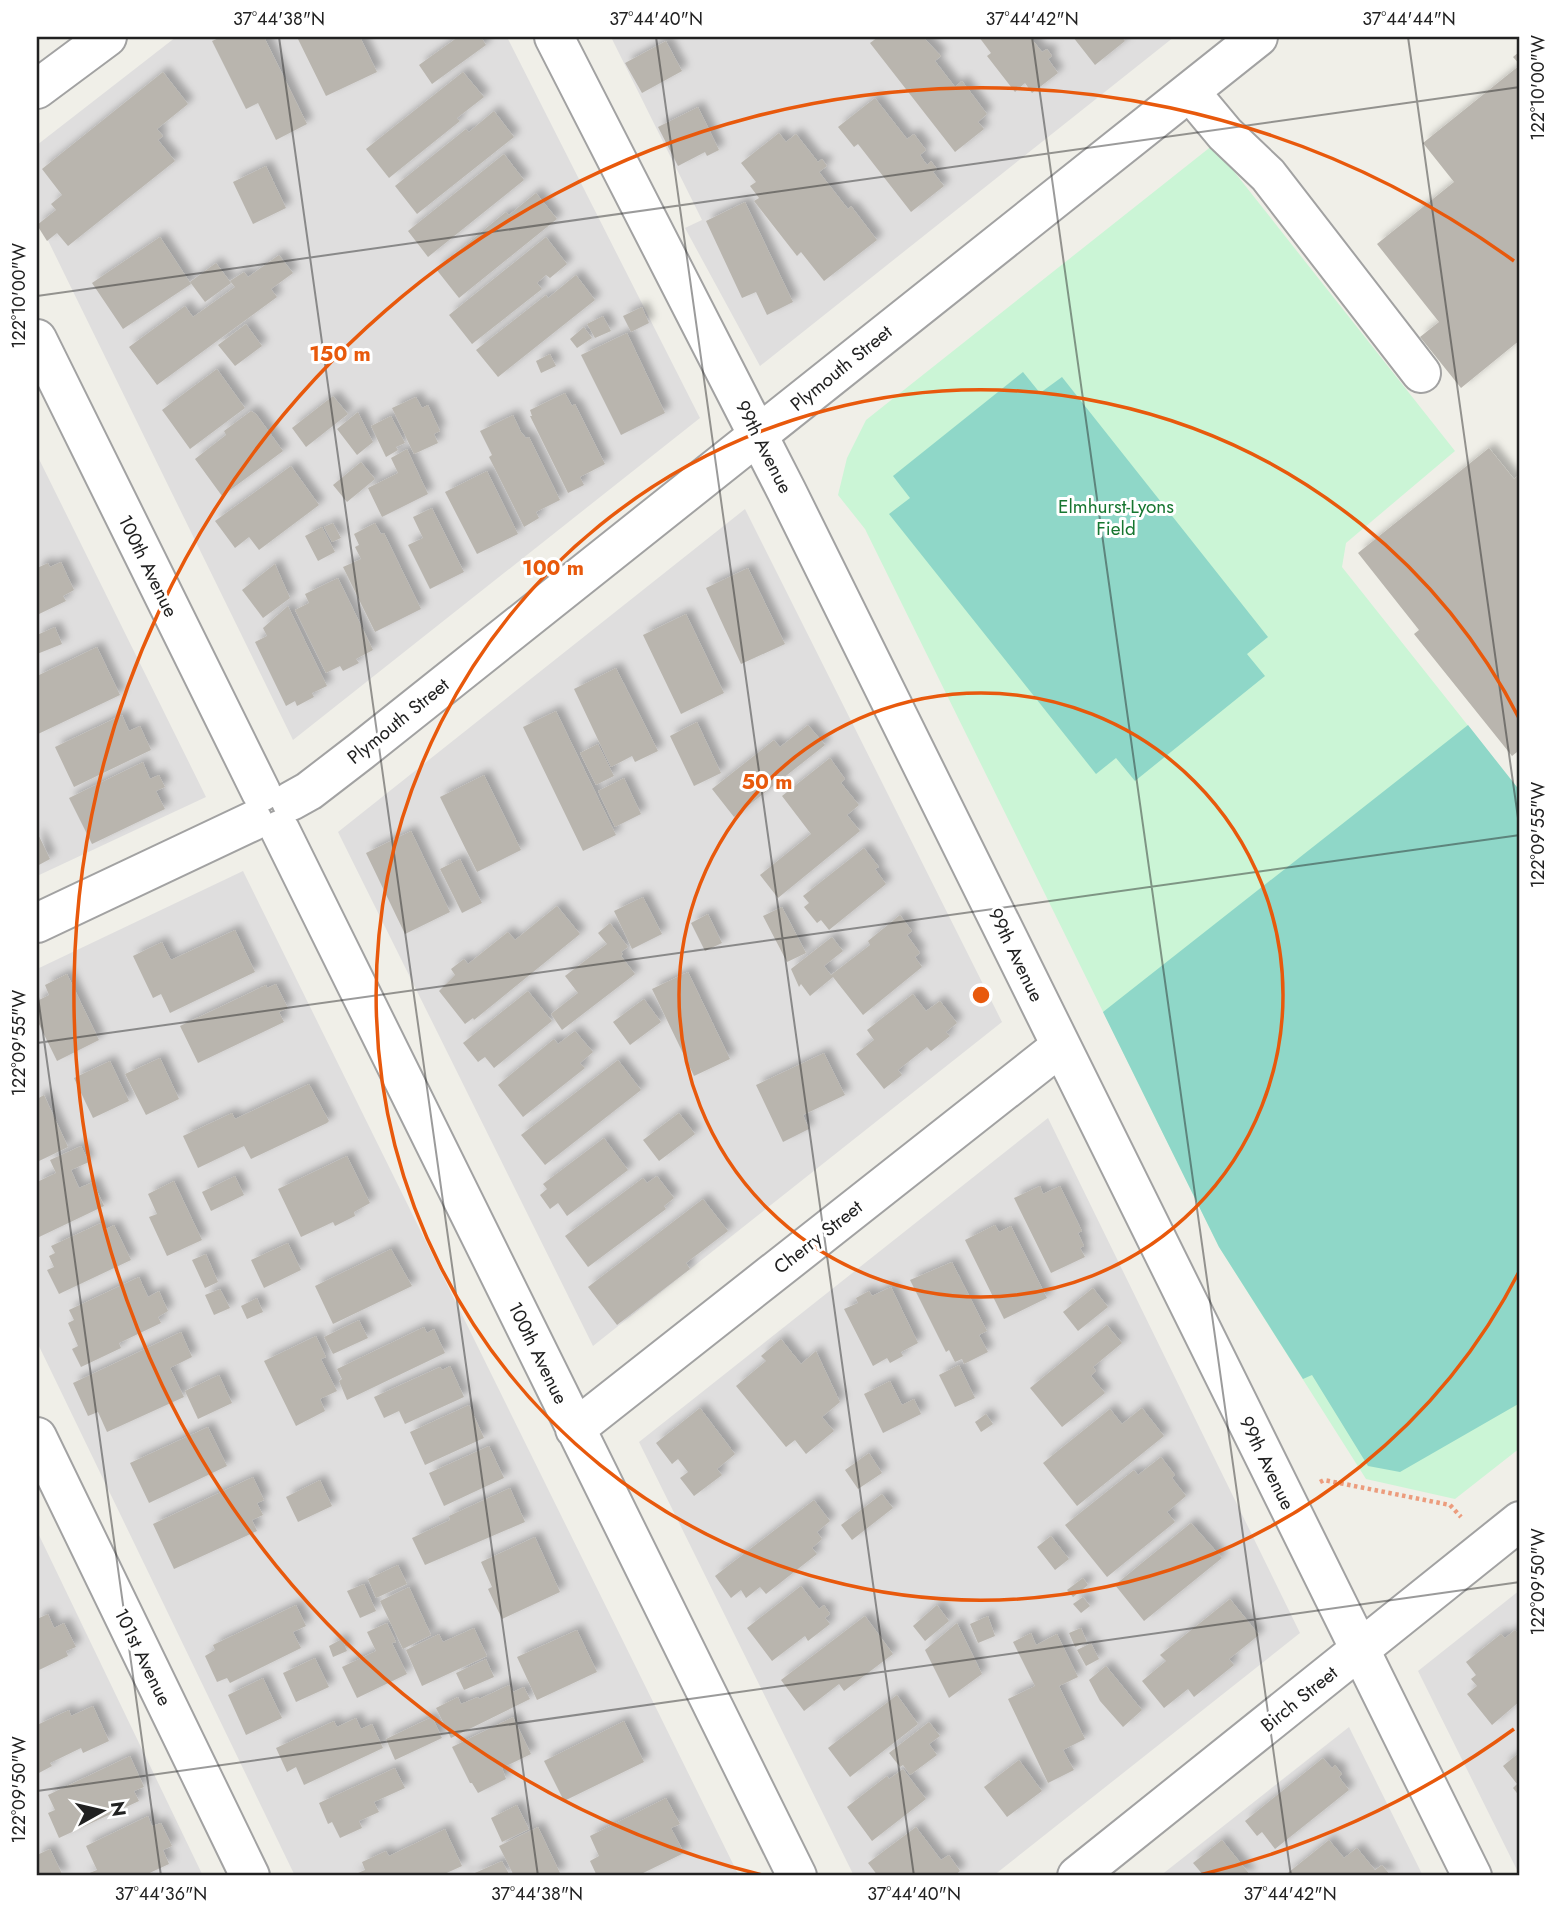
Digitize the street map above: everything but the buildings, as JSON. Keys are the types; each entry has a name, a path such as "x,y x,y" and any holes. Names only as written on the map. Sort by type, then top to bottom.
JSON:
{"street":[{"path":"37,89 107,37"},
{"name":"99th Avenue","path":"554,37 758,435 1472,1876"},
{"name":"Plymouth Street","path":"37,923 309,791 1258,37"},
{"path":"1190,92 1224,134 1268,175 1422,373"},
{"name":"100th Avenue","path":"37,339 797,1876"},
{"name":"Cherry Street","path":"575,1429 1061,1046"},
{"name":"101st Avenue","path":"37,1437 250,1876"},
{"name":"Birch Street","path":"1077,1876 1520,1521"}],"path":[{"path":"1282,1493 1324,1480 1450,1505 1488,1546"}],"shaded area":[{"path":"176,37 507,37 700,418 293,740 37,218 37,145"},
{"path":"611,37 1174,37 760,366 685,228 702,220"},
{"path":"37,455 206,797 37,876"},
{"path":"745,509 1002,1022 593,1346 338,832"},
{"path":"243,871 739,1876 295,1876 37,1342 37,969"},
{"path":"1048,1118 1300,1633 993,1876 854,1876 639,1442"},
{"path":"37,1531 203,1876 37,1876"},
{"path":"1520,1590 1520,1876 1418,1671"},
{"path":"1349,1727 1423,1876 1160,1876"}],"green space":[{"name":"Elmhurst-Lyons Field","path":"1213,145 1455,451 1346,543 1342,567 1520,791 1520,1448 1455,1499 1366,1479 1219,1247 865,529 838,495 847,458 866,420"},
{"path":"1023,372 1040,393 1062,377 1268,637 1247,654 1265,676 1135,781 1116,758 1096,774 889,514 910,498 893,476"},
{"path":"1468,725 1520,791 1520,1403 1400,1472 1368,1466 1312,1375 1303,1379 1219,1247 1103,1012"}]}
